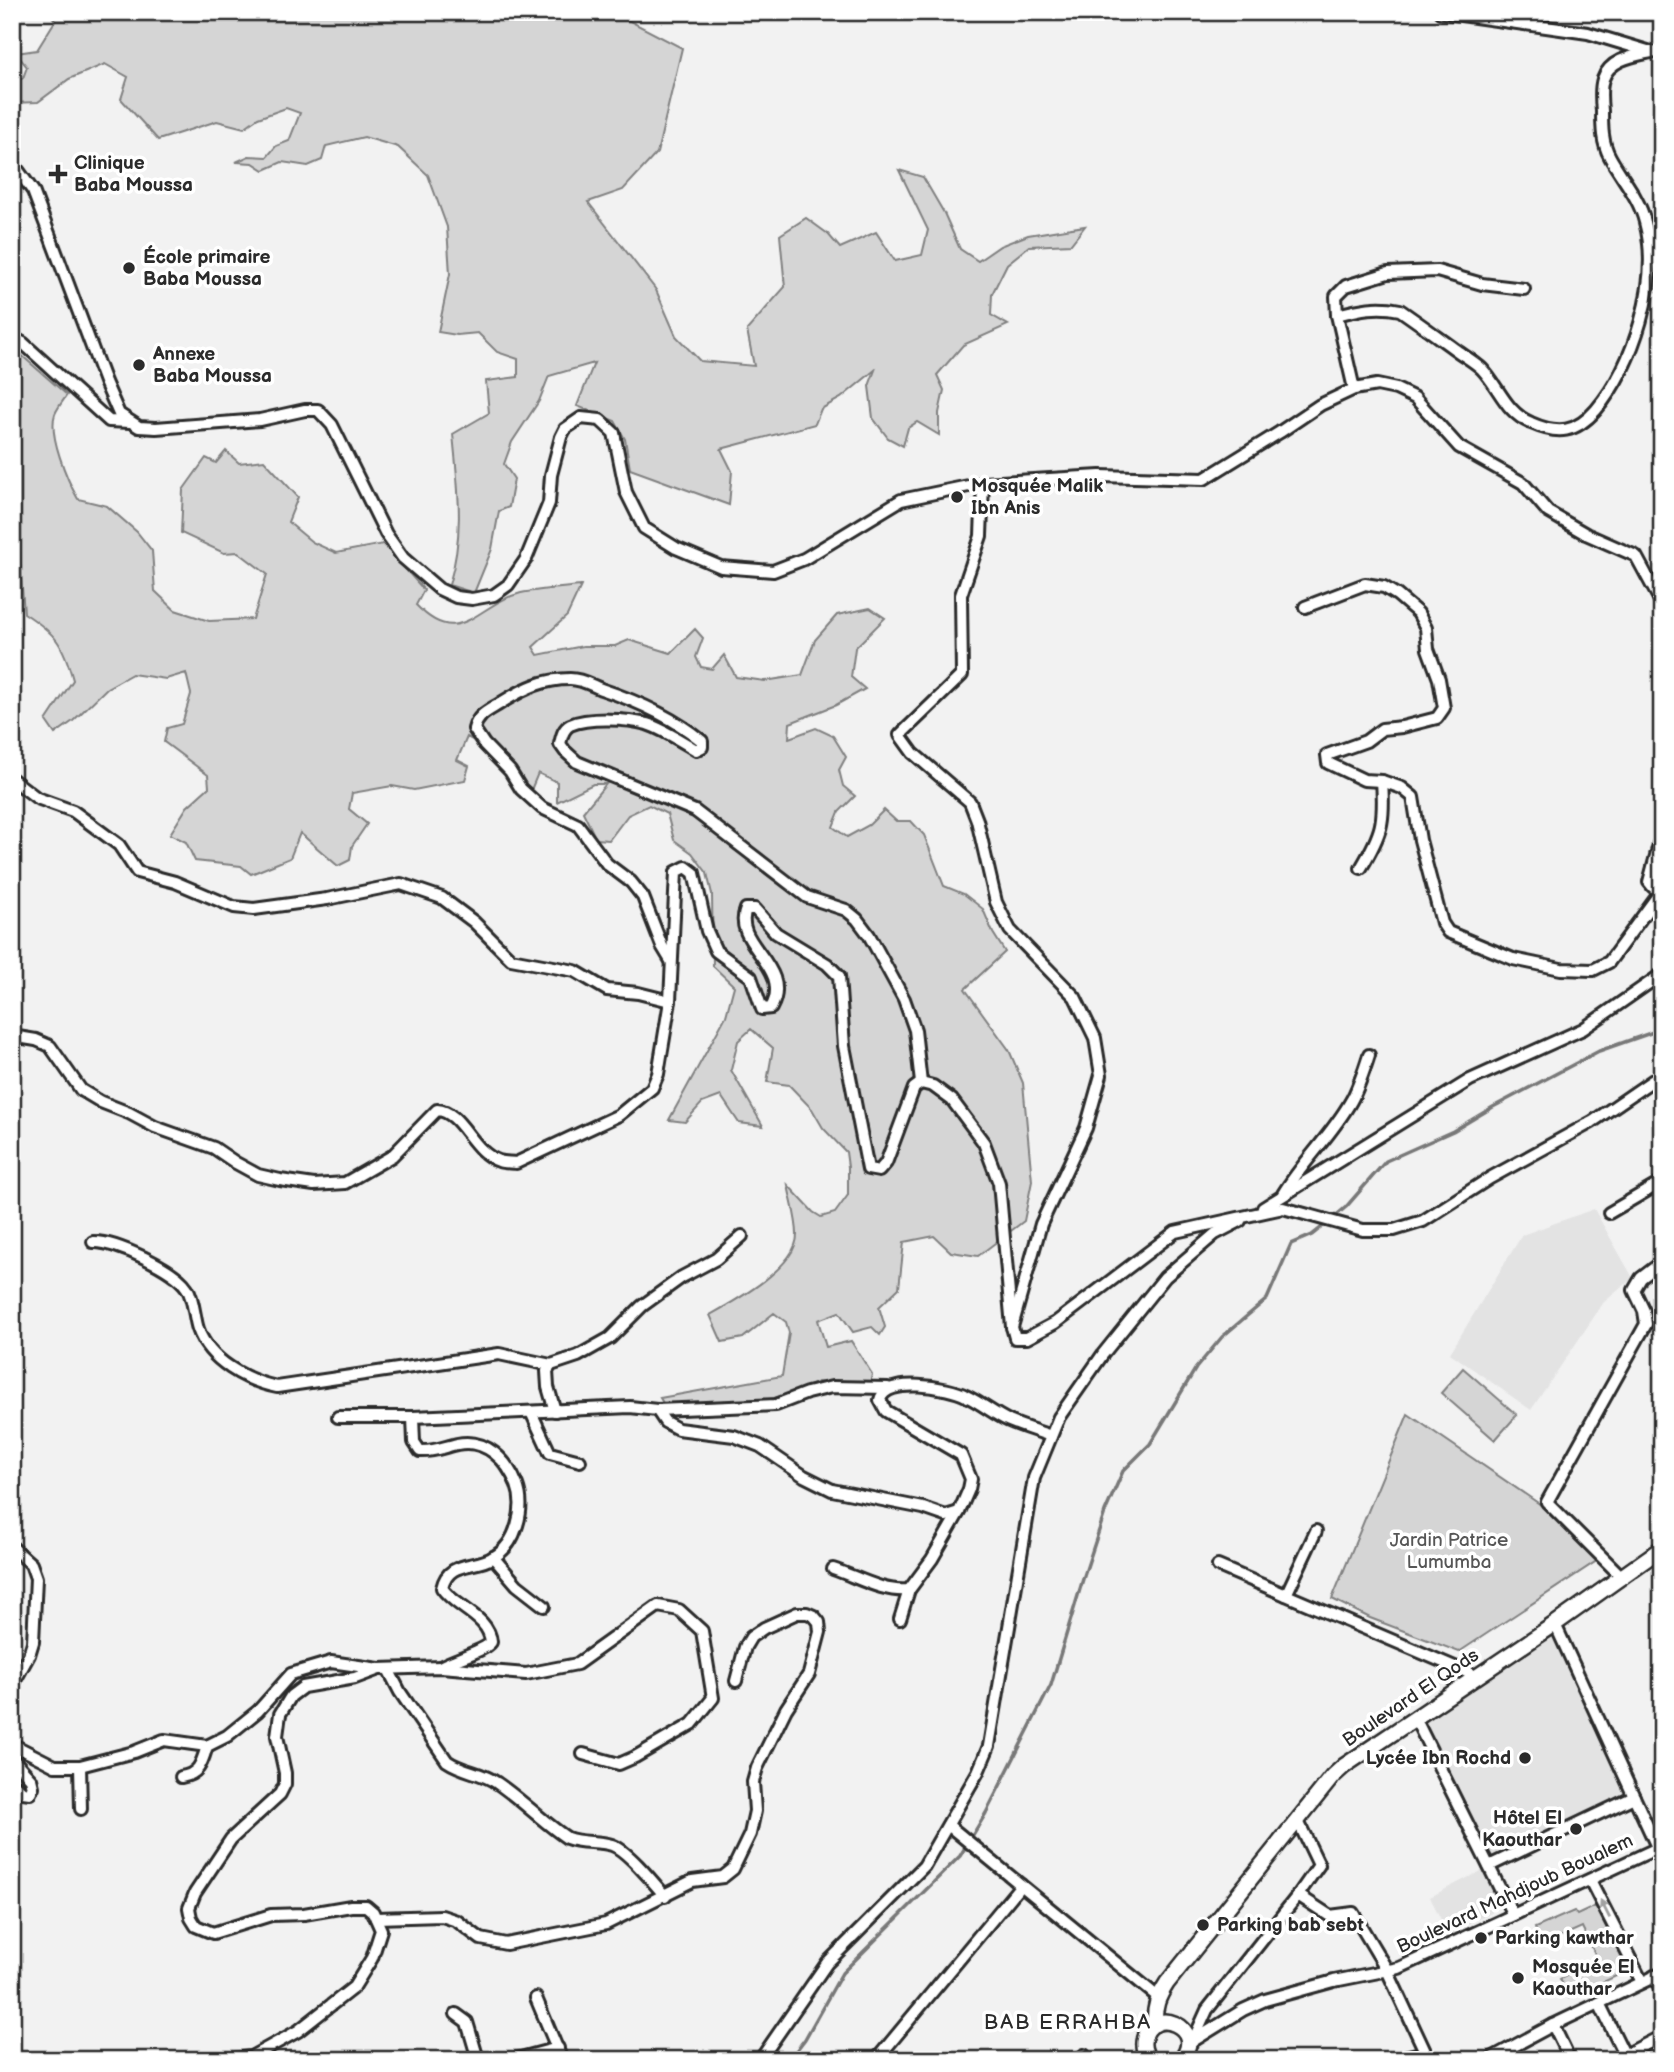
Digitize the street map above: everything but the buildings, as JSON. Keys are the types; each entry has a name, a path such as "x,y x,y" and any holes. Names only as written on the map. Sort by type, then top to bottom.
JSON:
{"main road":[{"path":"1656,1551 1662,1538"},
{"name":"Boulevard El Qods","path":"1158,1997 1297,1819 1344,1766 1656,1551"},
{"path":"1155,2024 1154,2011 1158,1997"},
{"path":"1150,2060 1143,2041 1149,2028 1164,2021 1183,2028 1188,2037 1188,2049"}],"street":[{"path":"1440,12 1588,33 1656,52"},
{"path":"1337,315 1366,307 1400,310 1481,368 1513,412 1528,422 1550,430 1569,430 1584,424 1604,401 1626,363 1642,316 1650,275 1645,222 1633,192 1608,156 1602,135 1603,80 1612,65 1631,56 1656,52"},
{"path":"12,162 33,191 119,414 139,427 156,428 260,420 305,410 318,411 332,425 386,534 403,558 439,589 456,597 494,595 508,585 526,559 549,503 551,475 561,438 565,429 581,418 600,420 614,433 626,492 644,528 676,548 721,567 773,571 804,559 901,500 983,483 1100,476 1204,479 1320,405 1354,389 1377,385 1396,389 1415,398 1459,447 1523,483 1548,512 1586,534 1636,556 1662,604"},
{"path":"1354,389 1337,315 1336,296 1346,286 1388,273 1437,271 1482,284 1524,289"},
{"path":"12,337 23,343 109,421 132,423"},
{"path":"983,483 981,536 961,594 962,675 900,735 913,754 970,802 977,820 996,902 1010,930 1075,997 1096,1038 1101,1075 1086,1128 1041,1224 1012,1327"},
{"path":"1305,607 1365,584 1384,587 1418,613 1426,628 1428,649 1444,708 1437,718 1382,729 1366,741 1327,755 1328,763 1364,780 1382,781 1402,788 1413,796 1420,840 1441,923 1448,932 1513,959 1561,969 1593,970 1609,962 1662,889 1653,887 1649,882 1662,833"},
{"path":"671,961 662,946 643,897 631,882 607,864 578,825 542,808 521,789 510,771 484,744 474,729 481,714 520,690 532,686 569,679 586,681 630,699 676,723 702,741 702,747 696,750 649,725 627,720 594,720 569,726 562,733 560,744 577,762 695,811 807,897 846,910 857,919 869,935 904,999 915,1030 921,1083"},
{"path":"12,779 37,798 73,811 119,845 137,872 175,882 234,906 254,909 327,899 401,884 442,898 474,922 511,959 575,971 607,990 638,993 670,1001"},
{"path":"1361,868 1378,839 1384,810 1382,781"},
{"path":"12,1036 36,1040 50,1046 81,1090 101,1102 129,1112 155,1127 214,1148 258,1175 314,1185 345,1182 391,1156 437,1110 445,1110 454,1116 484,1153 500,1162 516,1163 619,1115 652,1088 670,1001 676,872 686,867 694,873 707,931 716,950 751,977 762,1009 771,1008 776,999 776,982 769,965 748,937 743,917 746,909 755,909 776,933 827,964 839,976 844,1046 868,1169 879,1171 886,1163 914,1088 921,1083 933,1086 952,1100 984,1143 999,1183 1012,1327 1015,1338 1027,1338 1055,1323 1175,1232 1255,1213 1282,1203 1470,1080 1583,1028 1662,974"},
{"path":"1282,1203 1294,1174 1325,1140 1352,1099 1369,1055"},
{"path":"1282,1203 1363,1230 1394,1230 1423,1221 1490,1178 1592,1122 1662,1074"},
{"path":"1609,1213 1662,1182"},
{"path":"761,2060 827,1963 924,1866 978,1772 989,1746 1034,1478 1059,1417 1103,1354 1165,1276 1215,1234 1255,1213"},
{"path":"93,1242 116,1244 145,1258 181,1281 189,1290 199,1333 214,1355 243,1376 277,1387 499,1354 551,1365 578,1356 610,1338 642,1306 682,1277 716,1259 742,1236"},
{"path":"1620,1575 1547,1502 1646,1324 1644,1311 1634,1290 1641,1278 1662,1262"},
{"path":"551,1365 547,1371 548,1387 555,1411"},
{"path":"338,1417 776,1405 832,1387 923,1386 964,1395 1007,1420 1051,1436"},
{"path":"888,1388 880,1400 886,1411 961,1455 971,1479 960,1513 909,1590 901,1619"},
{"path":"657,1410 665,1422 678,1429 734,1436 760,1446 804,1476 832,1490 923,1508 946,1516 960,1513"},
{"path":"531,1412 550,1453 580,1461"},
{"path":"413,1417 414,1442 420,1451 439,1450 458,1444 483,1445 495,1451 516,1483 521,1498 519,1521 513,1536 494,1557 450,1571 445,1577 442,1588 448,1598 482,1622 491,1642 485,1649 464,1655 441,1667"},
{"path":"1286,1595 1316,1531"},
{"path":"12,1547 31,1564 36,1578 33,1642 12,1686"},
{"path":"494,1557 517,1585 544,1606"},
{"path":"1218,1566 1476,1676"},
{"path":"833,1569 884,1588 909,1590"},
{"path":"12,1744 55,1766 80,1766 134,1752 164,1740 207,1746 227,1736 258,1711 291,1674 331,1662 384,1669 441,1667 526,1674 578,1664 658,1606 679,1610 702,1631 713,1699 692,1724 619,1764 583,1754"},
{"path":"376,1918 442,1916 457,1921 481,1938 506,1944 606,1924 692,1881 723,1877 733,1869 744,1849 755,1811 753,1782 757,1768 786,1709 809,1674 820,1632 819,1622 807,1613 797,1613 751,1637 745,1647 736,1681"},
{"path":"1555,1623 1660,1851"},
{"path":"384,1669 447,1761 457,1768 486,1776 498,1783 567,1838 577,1842 615,1845 665,1896"},
{"path":"227,2060 251,2057 298,2031 354,1987 378,1944 381,1930 373,1912 366,1906 304,1914 271,1914 213,1933 196,1926 191,1919 189,1908 195,1893 231,1839 280,1794 285,1784 276,1736 280,1714 291,1696 303,1687 355,1678 384,1669"},
{"path":"1415,1718 1513,1915"},
{"path":"181,1777 198,1770 207,1746"},
{"path":"12,1758 31,1779 33,1787 30,1793 23,1792 12,1783"},
{"path":"80,1766 81,1810"},
{"path":"1489,1866 1634,1797"},
{"path":"1188,2049 1207,2010 1319,1865 1297,1819"},
{"path":"948,1825 1158,1997"},
{"name":"Boulevard Mahdjoub Boualem","path":"1188,2049 1243,2010 1265,2000 1334,1981 1399,1968 1590,1880 1660,1851"},
{"path":"1590,1880 1642,1982"},
{"path":"879,2059 1021,1885"},
{"path":"1298,1895 1330,1916 1353,1913 1387,1970 1427,2056 1392,2060"},
{"path":"1488,2060 1553,2025 1658,1975 1662,1993"},
{"path":"536,1998 562,2060"},
{"path":"1599,2003 1622,2058 1662,2036"},
{"path":"456,2014 467,2022 477,2056 484,2060"},
{"path":"1553,2025 1570,2060"},
{"path":"513,2060 558,2049"}],"shaded area":[{"path":"1594,1209 1633,1278 1604,1302 1531,1410 1450,1353 1522,1235"},
{"name":"Lycée Ibn Rochd","path":"1555,1633 1627,1795 1492,1861 1421,1720"},
{"path":"1485,1869 1503,1906 1448,1934 1430,1897"}],"green space":[{"path":"50,12 618,12 622,17 682,48 657,153 623,190 588,202 656,290 676,336 700,361 754,366 747,330 785,287 780,235 806,218 828,234 840,248 876,232 895,261 922,255 928,230 899,170 923,177 944,213 960,249 978,261 1000,246 1028,235 1085,226 1071,244 1029,246 1007,264 992,294 991,315 1008,325 963,345 937,375 944,390 939,413 939,435 917,422 908,428 903,446 888,438 873,418 869,386 875,370 841,398 821,409 815,424 721,449 732,471 729,505 630,469 625,439 615,421 577,406 594,363 549,376 539,401 512,442 504,464 514,479 509,507 499,511 492,549 474,593 449,585 459,528 453,434 489,413 486,381 518,377 518,359 497,352 478,333 457,335 438,332 450,274 447,227 428,175 398,147 364,137 326,146 322,160 308,166 282,162 264,170 253,163 236,162 249,156 267,157 276,146 289,141 300,113 286,108 258,118 244,128 217,121 158,140 121,99 128,77 105,64 69,79 38,102 12,103 12,83 23,78 27,67 16,53 37,50 55,21"},
{"path":"20,354 67,395 55,414 54,433 64,469 78,499 107,506 137,532 152,551 155,591 175,610 209,621 253,619 267,574 238,552 224,553 181,533 183,490 206,458 216,463 226,451 239,463 264,460 298,497 288,522 312,542 336,553 383,544 424,590 416,605 431,618 445,624 468,620 521,593 581,586 567,616 533,647 538,655 583,646 615,646 629,640 671,653 695,629 703,638 696,657 701,667 712,669 724,655 736,677 765,681 802,675 815,640 837,615 870,608 885,618 855,648 851,677 865,689 836,705 790,723 789,738 816,728 833,736 846,757 839,770 843,786 855,796 839,812 833,827 847,837 869,825 884,810 896,821 911,821 924,835 944,886 964,894 983,909 1005,952 965,989 1009,1050 1023,1083 1032,1181 1024,1221 978,1256 951,1252 934,1236 904,1242 899,1288 879,1307 885,1327 880,1335 872,1327 853,1332 839,1312 818,1320 826,1347 851,1341 872,1374 870,1384 818,1382 786,1395 750,1404 663,1403 660,1398 782,1376 789,1333 786,1322 774,1313 743,1338 722,1342 710,1315 763,1282 787,1259 797,1235 788,1185 821,1217 835,1213 848,1195 846,1152 789,1085 767,1082 773,1048 751,1029 738,1041 731,1070 763,1126 739,1123 721,1096 702,1103 685,1122 669,1120 726,1016 734,986 713,966 712,894 707,873 692,853 674,840 667,814 649,805 628,815 609,840 596,839 583,812 606,784 593,784 557,802 557,782 538,773 531,790 506,775 499,754 467,737 457,760 469,766 465,780 414,790 392,786 352,793 349,809 367,824 352,846 350,860 338,866 300,833 290,858 251,874 241,866 195,861 186,842 170,834 187,807 209,787 208,775 164,742 167,728 182,724 191,694 186,673 166,679 132,674 107,688 73,721 55,734 46,721 73,680 57,640 24,613 17,525 12,499 12,356"},
{"path":"1463,1368 1517,1415 1495,1440 1441,1393"},
{"name":"Jardin Patrice Lumumba","path":"1408,1414 1541,1505 1598,1560 1459,1652 1370,1618 1332,1599"},
{"path":"1598,1905 1629,1970 1569,1998 1560,1979 1598,1960 1582,1927 1542,1945 1535,1928 1574,1911 1577,1915"}],"waterway":[{"path":"1333,1218 1386,1161 1453,1131 1599,1051 1662,1029"},
{"path":"789,2060 805,2039 842,1973 960,1856 986,1813 1051,1685 1105,1512 1123,1471 1150,1444 1196,1368 1222,1337 1267,1299 1291,1244 1312,1235 1327,1223"}],"place":[{"name":"Clinique Baba Moussa","path":"58,174"},
{"name":"École primaire Baba Moussa","path":"129,268"},
{"name":"Annexe Baba Moussa","path":"139,365"},
{"name":"Mosquée Malik Ibn Anis","path":"957,497"},
{"name":"Lycée Ibn Rochd","path":"1525,1758"},
{"name":"Hôtel El Kaouthar","path":"1576,1829"},
{"name":"Parking bab sebt","path":"1203,1925"},
{"name":"Parking kawthar","path":"1481,1938"},
{"name":"Mosquée El Kaouthar","path":"1518,1978"}],"district":[{"name":"BAB ERRAHBA","path":"1068,2022"}]}
